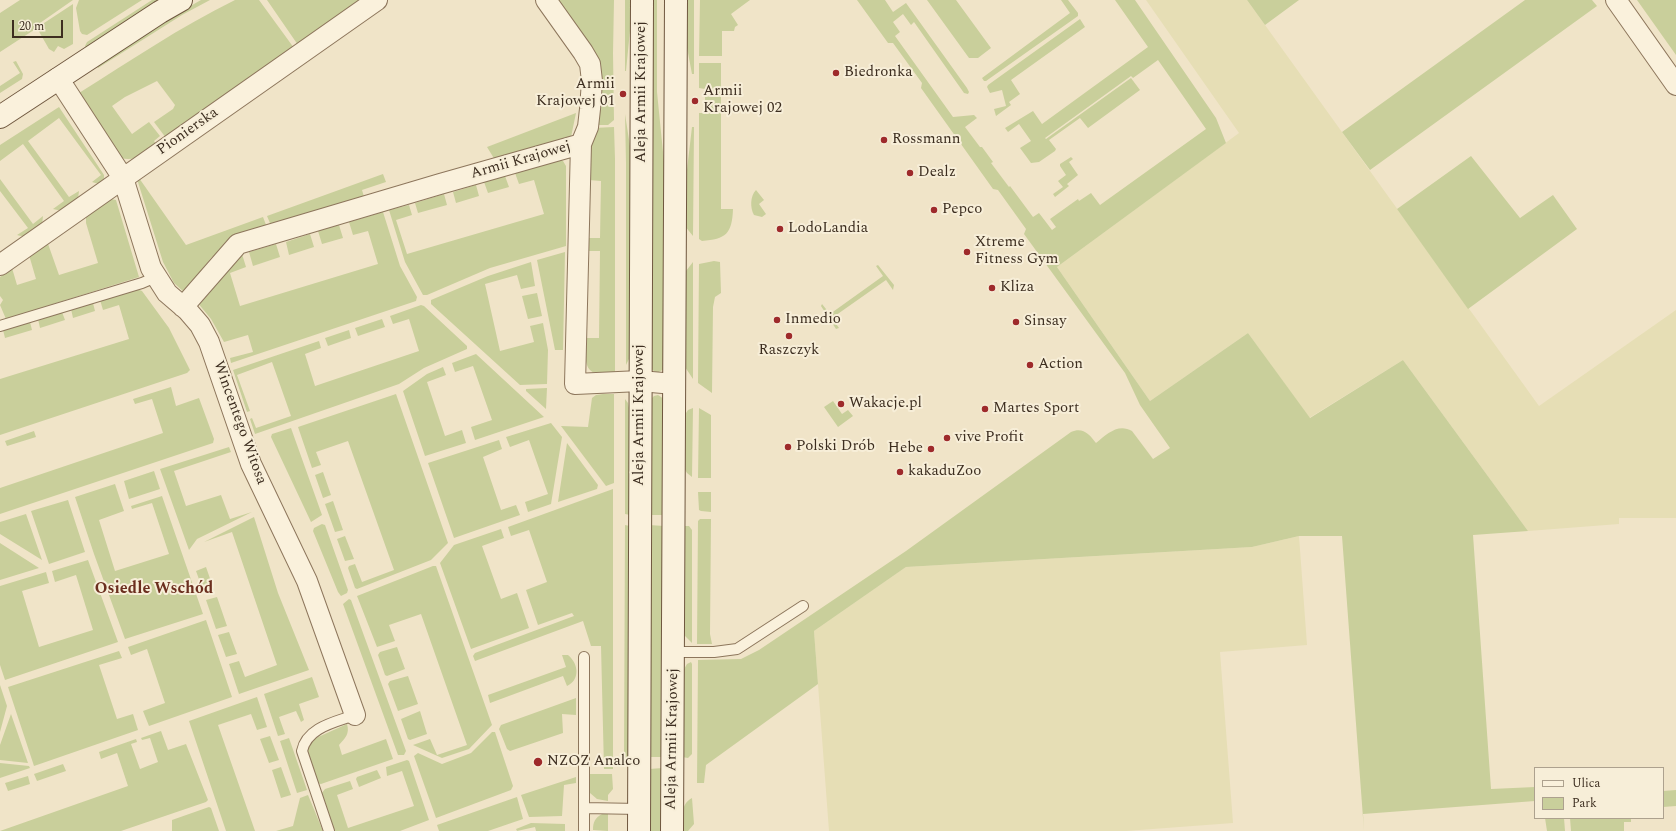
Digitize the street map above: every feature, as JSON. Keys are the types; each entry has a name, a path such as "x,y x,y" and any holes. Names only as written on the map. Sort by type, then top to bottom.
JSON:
{"street":[{"path":"0,116 160,12 181,0"},
{"name":"Pionierska","path":"0,265 377,0"},
{"path":"546,0 590,64 592,81 588,127 581,144"},
{"name":"Aleja Armii Krajowej","path":"639,831 642,0"},
{"name":"Aleja Armii Krajowej","path":"672,831 676,0"},
{"path":"1616,0 1676,85"},
{"name":"Wincentego Witosa","path":"58,78 123,178 151,268 156,277 167,292 200,325 209,342 252,464 307,581 356,715"},
{"name":"Armii Krajowej","path":"183,307 238,244 581,144 575,384 640,381 674,384"}],"lane":[{"path":"0,326 142,283 156,277"},
{"path":"674,652 714,652 737,649 803,606"},
{"path":"584,657 584,831"},
{"name":"Wincentego Witosa","path":"329,831 302,751 303,743 309,736 320,728 356,715"},
{"path":"584,808 639,809"}],"shaded area":[{"path":"1146,0 1247,0 1539,406 1676,310 1676,518 1619,518 1619,524 1528,531 1403,360 1309,418 1248,333 1150,401 1057,267 1239,133"},
{"path":"1299,536 1307,645 1220,652 1233,823 1126,831 829,831 814,631 906,567 1252,547"}],"green space":[{"path":"20,0 73,0 40,23 38,27 73,4 73,44 64,49 58,46 54,52 49,49 37,28 0,52 0,13"},
{"path":"79,0 142,0 87,35 82,34 80,31 76,8"},
{"path":"152,0 162,0 86,49 85,46 87,42"},
{"path":"201,0 210,0 182,15 98,68 96,65 164,21"},
{"path":"235,0 259,0 294,48 166,138 154,122 173,109 175,105 157,81 125,97 112,106 132,134 149,122 160,136 154,141 157,145 144,154 131,159 121,158 79,93 175,33"},
{"path":"267,0 362,0 298,45"},
{"path":"558,0 614,0 614,120 608,125 594,125 600,88"},
{"path":"625,0 633,0 626,71 625,71"},
{"path":"652,0 657,0 657,92 665,172 664,369 657,373 651,369"},
{"path":"685,0 694,0 694,74 692,74 685,37"},
{"path":"700,0 750,0 731,14 738,25 735,27 734,31 722,31 722,56 699,56"},
{"path":"857,0 885,0 893,12 906,3 967,88 969,92 968,94 964,93 914,22 911,25 903,14 893,22 900,32 895,36 953,117 974,115 977,118 965,127 980,147 982,147 993,162 991,163 1033,217 1039,213 1052,230 1056,227 1050,219 1078,199 1079,201 1091,193 1100,205 1206,129 1158,60 1133,78 1131,76 1045,138 1046,139 1131,78 1140,90 1088,128 1080,118 1049,140 1056,149 1039,162 1031,163 1020,148 1031,141 1019,124 1008,132 1005,128 1033,111 1042,124 1148,47 1115,0 1135,0 1216,118 1226,143 1057,267 1150,401 1248,333 1310,418 1403,360 1528,531 1473,535 1491,789 1534,787 1534,801 1363,814 1364,831 1342,536 1299,536 1252,547 906,567 814,631 818,684 706,765 704,783 697,783 698,660 741,659 759,650 906,551 1071,432 1079,430 1085,432 1096,443 1104,436 1117,429 1127,429 1132,431 1153,459 1170,448 1140,405 1125,373 1024,234 1026,229 998,190 993,189 921,88 922,83 893,43 888,43"},
{"path":"927,0 956,0 991,48 978,58 969,58"},
{"path":"1061,0 1068,0 1078,13 1078,16 984,81 982,78 1070,13"},
{"path":"1247,0 1299,0 1265,25"},
{"path":"1525,0 1592,0 1597,6 1370,170 1342,132"},
{"path":"1637,0 1676,0 1676,55"},
{"path":"1080,19 1085,27 1011,80 1020,94 1009,102 1011,105 996,116 994,109 1006,106 1002,90 990,93 987,87 988,85"},
{"path":"16,61 23,74 22,79 0,93 0,86 20,73 13,62"},
{"path":"699,63 721,63 721,209 733,209 731,224 726,234 717,239 702,241 699,239 699,113 705,113 705,89 699,88"},
{"path":"59,107 104,175 104,180 99,184 92,182 101,175 59,118 28,141 69,197 79,191 78,199 62,211 53,209 64,201 23,144 0,161 0,145"},
{"path":"576,113 571,137 495,160 487,147"},
{"path":"625,114 632,159 630,357 626,365 626,163"},
{"path":"614,127 615,373 600,374 591,371 586,363 587,338 599,338 600,251 588,251 588,238 600,238 601,181 589,180 589,147 593,128"},
{"path":"692,127 694,127 693,236 684,225 686,178"},
{"path":"1471,156 1520,218 1553,195 1577,229 1468,309 1397,209"},
{"path":"1071,157 1073,159 1069,162 1078,175 1067,184 1069,186 1055,197 1053,194 1063,187 1058,181 1066,175 1060,164"},
{"path":"560,160 563,161 566,166 566,246 490,268 427,295 423,295 405,262 389,210 409,205 412,215 396,220 407,254 544,214 534,180 519,184 515,173"},
{"path":"383,174 386,182 362,190 365,200 272,228 267,216"},
{"path":"505,176 509,187 488,193 484,182"},
{"path":"139,178 186,245 263,217 268,230 229,243 211,258 184,292 174,283 163,262 137,179"},
{"path":"0,179 33,224 43,216 42,225 30,234 24,236 17,235 28,228 0,191"},
{"path":"476,185 479,196 456,203 453,192"},
{"path":"756,190 764,200 759,204 766,214 762,217 754,215 752,209 751,202"},
{"path":"444,194 447,205 418,213 415,203"},
{"path":"111,199 116,200 139,277 6,319 0,305 3,300 0,296 0,277 12,268 17,285 36,279 29,255 47,241 59,275 98,263 86,223 86,217"},
{"path":"383,212 400,266 417,297 416,301 231,363 230,358 253,352 248,335 224,342 211,319 197,302 242,254 246,267 230,273 240,306 378,264 368,231 353,235 349,222"},
{"path":"339,225 343,238 322,244 318,231"},
{"path":"310,234 314,247 289,255 286,242"},
{"path":"276,244 280,257 253,266 249,252"},
{"path":"565,252 563,350 555,350 537,260"},
{"path":"714,261 720,262 721,293 715,297 713,307 712,393 698,383 699,264"},
{"path":"531,262 535,286 521,289 517,275 485,284 500,351 534,342 530,326 543,323 548,350 547,384 520,385 431,304 431,300 488,276"},
{"path":"693,262 693,379 685,367 684,276"},
{"path":"878,265 894,285 893,290 886,280 832,318 839,328 836,329 821,306 822,304 830,314 883,276 876,266"},
{"path":"137,289 142,291 169,328 190,370 187,373 0,435 0,379 129,339 119,305 103,310 100,300"},
{"path":"537,293 542,316 528,319 522,296"},
{"path":"93,303 95,311 73,318 71,309"},
{"path":"421,305 424,306 467,346 467,349 424,368 399,384 255,434 250,419 252,418 256,428 291,416 272,362 237,375 250,411 247,412 233,370 319,341 321,348 305,354 315,386 419,351 409,319 393,324 390,316"},
{"path":"62,312 65,320 40,328 38,319"},
{"path":"382,319 385,327 358,336 355,328"},
{"path":"30,322 32,330 5,338 3,330"},
{"path":"349,330 351,338 328,346 325,338"},
{"path":"476,354 544,417 475,440 471,427 492,420 473,366 455,372 452,363"},
{"path":"443,367 446,375 427,382 445,436 462,430 466,443 425,456 403,391 427,374"},
{"path":"171,387 176,406 199,398 214,439 213,443 0,514 0,488 163,433 152,399 135,404 133,399"},
{"path":"547,388 546,409 526,391 526,389"},
{"path":"396,394 448,543 431,560 357,589 355,588 348,568 349,566 355,564 362,582 394,570 348,441 316,452 321,465 312,468 298,427"},
{"path":"614,394 614,483 606,486 561,426 588,427 592,398 596,395"},
{"path":"658,395 664,399 664,515 649,515 651,399"},
{"path":"625,399 628,403 630,412 630,515 625,514"},
{"path":"833,401 842,414 848,410 853,416 838,427 824,407"},
{"path":"693,408 692,477 687,473 683,466 684,416 688,410"},
{"path":"699,408 711,415 711,478 698,478"},
{"path":"551,423 562,437 551,504 528,512 525,502 548,494 529,440 510,447 506,437"},
{"path":"291,428 322,515 311,522 271,437 272,434"},
{"path":"34,431 36,437 7,446 5,441"},
{"path":"499,440 502,449 483,457 501,510 516,505 520,515 454,538 428,463"},
{"path":"567,443 598,485 597,489 558,502"},
{"path":"229,447 231,452 174,471 186,506 221,495 230,519 252,512 197,539 189,550 160,469"},
{"path":"154,471 160,489 129,499 124,481"},
{"path":"323,472 331,495 323,498 315,475"},
{"path":"115,484 124,511 99,520 115,571 169,554 152,503 132,509 131,506 162,496 203,614 125,639 75,497"},
{"path":"613,489 613,769 604,769 601,646 591,646 583,621 475,661 473,656 475,653 574,616 572,613 538,625 526,590 547,582 529,530 511,536 508,527"},
{"path":"698,492 711,492 711,512 699,510"},
{"path":"68,500 85,552 49,564 31,511"},
{"path":"333,501 343,530 335,532 325,504"},
{"path":"26,514 42,560 0,534 0,522"},
{"path":"254,517 278,593 309,670 239,694 229,664 239,661 245,677 277,665 232,532 204,542"},
{"path":"700,519 711,519 710,634 712,644 697,644 698,521"},
{"path":"322,524 325,525 348,590 347,593 341,596 313,531 314,528"},
{"path":"625,525 630,526 630,758 624,758"},
{"path":"649,525 664,526 662,757 648,757"},
{"path":"683,526 689,526 692,530 692,643 684,635"},
{"path":"501,529 504,538 482,546 501,599 517,593 529,628 471,649 440,563 454,545"},
{"path":"345,536 354,559 345,561 337,539"},
{"path":"0,543 39,568 0,580"},
{"path":"88,560 118,642 5,680 0,665 0,586 46,572 49,583 22,591 39,647 93,630 76,575 55,582 52,571"},
{"path":"436,566 492,725 469,749 442,758 413,745 430,739 437,755 467,745 421,614 389,625 395,641 377,647 357,596"},
{"path":"206,567 214,590 204,593 196,571"},
{"path":"217,597 227,626 216,629 206,600"},
{"path":"349,599 351,600 406,751 404,755 398,755 343,604"},
{"path":"206,620 232,697 149,726 143,711 165,703 147,649 131,655 128,647"},
{"path":"229,632 237,654 226,657 218,635"},
{"path":"397,647 405,669 387,676 385,675 378,655 380,652"},
{"path":"119,651 122,658 99,665 117,719 133,714 138,730 34,766 8,687"},
{"path":"562,655 568,655 576,667 576,676 567,686 563,676 490,703 488,695 566,667"},
{"path":"691,662 692,754 688,758 682,757 683,671 687,664"},
{"path":"408,676 418,704 398,711 388,684 390,681"},
{"path":"312,677 319,697 299,704 304,720 301,722 296,711 279,717 285,734 278,736 264,694"},
{"path":"0,685 7,706 0,732"},
{"path":"257,697 267,727 257,730 251,714 218,725 255,831 226,831 189,721"},
{"path":"576,698 576,715 562,714 563,733 510,751 507,749 499,729 501,725"},
{"path":"420,711 427,734 410,740 408,739 401,719"},
{"path":"11,714 28,763 0,760 0,745"},
{"path":"347,724 348,731 345,738 339,745 342,755 386,739 393,759 321,784 317,783 305,750 316,738"},
{"path":"161,731 168,750 186,744 208,800 206,802 121,831 0,831 128,786 117,753 101,759 99,752 136,739 137,742 131,744 140,769 158,762 150,738 142,740 141,738"},
{"path":"492,732 495,732 513,786 511,790 436,818 414,756 418,753 442,764 471,753"},
{"path":"270,736 279,760 269,763 260,739"},
{"path":"289,738 307,790 297,793 280,741"},
{"path":"407,760 409,761 429,820 400,831 334,831 321,794 325,789 350,781 353,789 337,795 348,828 414,806 402,771 387,776 386,767"},
{"path":"0,763 29,766 30,768 0,778"},
{"path":"63,764 66,771 37,781 34,774"},
{"path":"281,767 291,795 281,798 272,770"},
{"path":"663,768 662,831 649,831 649,769"},
{"path":"377,770 381,778 359,787 356,779 357,777"},
{"path":"590,774 612,774 613,789 608,795 608,801 597,799 590,793"},
{"path":"28,776 30,784 8,791 5,783"},
{"path":"576,777 576,783 564,785 562,816 529,817 521,795"},
{"path":"1676,790 1676,806 1664,807 1664,791"},
{"path":"308,795 323,831 276,831 293,826 300,798"},
{"path":"517,797 523,819 488,831 439,831 437,825"},
{"path":"692,798 694,824 688,831 682,831 682,812 685,804"},
{"path":"209,807 211,808 219,831 172,831 172,820"},
{"path":"602,814 608,814 608,831 593,830 595,820"},
{"path":"1545,819 1564,819 1565,831 1547,831"},
{"path":"1570,819 1631,819 1631,822 1624,822 1624,831 1571,831"},
{"path":"531,823 565,824 565,831 536,831 535,827 517,831 516,829"}],"place":[{"name":"Biedronka","path":"836,73"},
{"name":"Armii Krajowej 01","path":"623,94"},
{"name":"Armii Krajowej 02","path":"695,101"},
{"name":"Rossmann","path":"884,140"},
{"name":"Dealz","path":"910,173"},
{"name":"Pepco","path":"934,210"},
{"name":"LodoLandia","path":"780,229"},
{"name":"Xtreme Fitness Gym","path":"967,252"},
{"name":"Kliza","path":"992,288"},
{"name":"Inmedio","path":"777,320"},
{"name":"Sinsay","path":"1016,322"},
{"name":"Raszczyk","path":"789,336"},
{"name":"Action","path":"1030,365"},
{"name":"Wakacje.pl","path":"841,404"},
{"name":"Martes Sport","path":"985,409"},
{"name":"vive Profit","path":"947,438"},
{"name":"Polski Drób","path":"788,447"},
{"name":"Hebe","path":"931,449"},
{"name":"kakaduZoo","path":"900,472"},
{"name":"NZOZ Analco","path":"538,762"}],"district":[{"name":"Osiedle Wschód","path":"154,590"}]}
